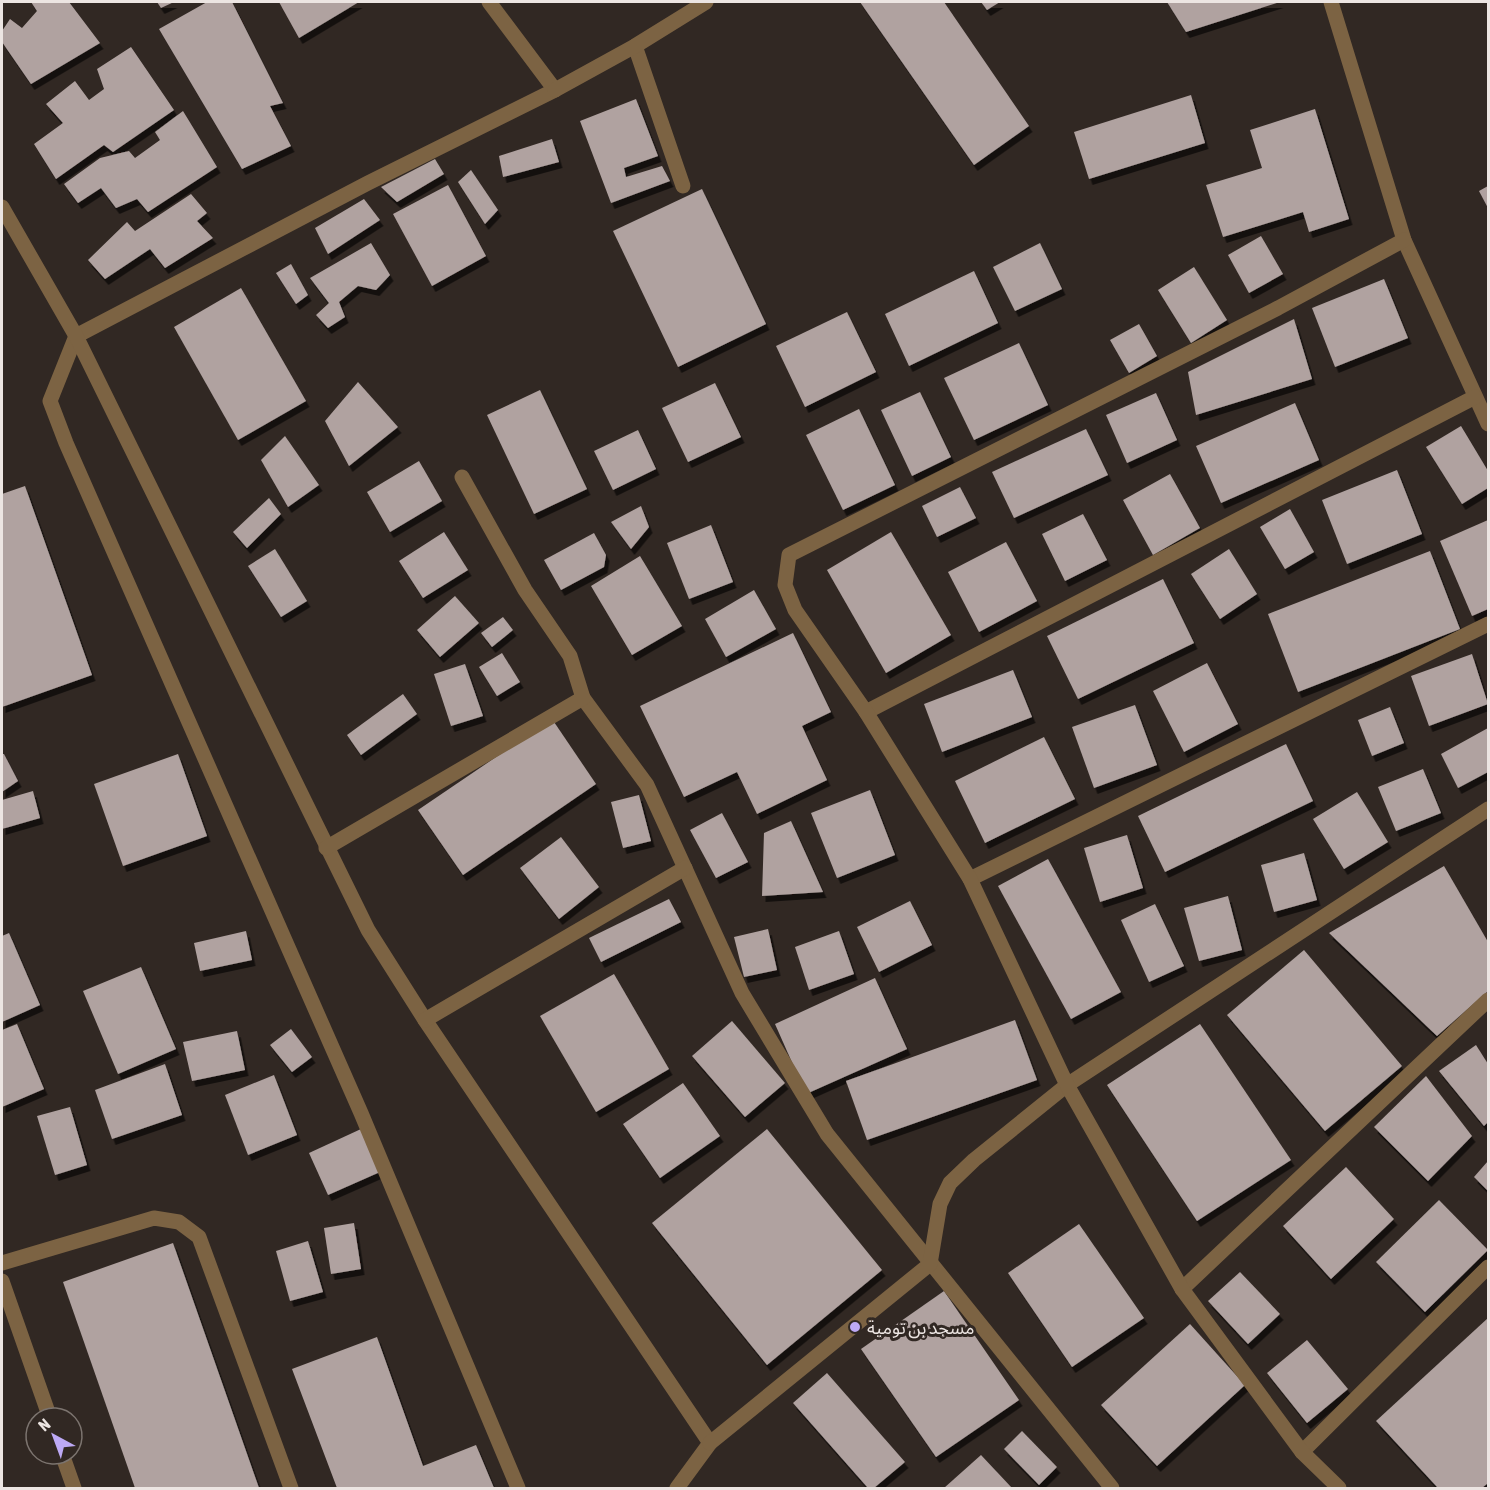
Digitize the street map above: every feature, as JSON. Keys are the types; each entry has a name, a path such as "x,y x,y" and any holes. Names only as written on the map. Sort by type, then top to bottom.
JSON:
{"street":[{"path":"489,2 555,90"},
{"path":"518,1488 356,1102 66,443 50,401 76,336 368,183 555,90 635,46 706,2"},
{"path":"1331,2 1404,240 1488,424"},
{"path":"635,46 683,186"},
{"path":"2,207 76,336 368,930 425,1020 710,1443"},
{"path":"1339,1488 1302,1452 1182,1289 1067,1085 970,879 866,711 795,610 785,585 789,555 1257,319 1404,240"},
{"path":"866,711 1474,397"},
{"path":"462,477 525,590 570,656 583,698 647,785 742,993 827,1134 1112,1488"},
{"path":"970,879 1488,624"},
{"path":"326,848 583,698"},
{"path":"676,1488 710,1443 930,1264 940,1204 950,1183 974,1160 1067,1085 1488,809"},
{"path":"425,1020 685,868"},
{"path":"1182,1289 1488,1000"},
{"path":"2,1263 154,1218 179,1222 199,1237 291,1488"},
{"path":"1302,1452 1488,1267"},
{"path":"2,1281 46,1406"},
{"path":"66,1466 74,1488"}],"building":[{"path":"31,2 69,2 100,43 31,84 2,42 2,31 10,19 22,28 37,11"},
{"path":"157,2 174,2 161,8"},
{"path":"207,2 232,2 283,103 270,106 291,146 242,169 159,29"},
{"path":"279,2 359,2 299,38"},
{"path":"860,2 944,2 1029,126 974,165"},
{"path":"981,2 1000,2 987,10"},
{"path":"1167,2 1280,2 1186,32"},
{"path":"131,47 174,110 113,152 104,145 56,179 34,144 63,123 46,104 75,81 89,100 104,89 97,69"},
{"path":"1191,95 1205,143 1089,179 1074,132"},
{"path":"636,99 658,156 624,168 626,177 662,166 670,181 611,203 580,121"},
{"path":"1315,109 1349,219 1309,232 1303,212 1223,237 1206,185 1262,168 1250,130"},
{"path":"183,111 217,167 148,212 137,199 116,208 101,188 78,203 64,184 100,158 129,151 135,158 160,140 155,132"},
{"path":"552,139 559,162 503,177 499,156"},
{"path":"435,159 444,174 397,202 381,187"},
{"path":"471,170 498,210 485,224 458,182"},
{"path":"448,185 486,256 432,286 393,214"},
{"path":"1488,186 1488,208 1479,191"},
{"path":"702,189 766,324 678,367 613,231"},
{"path":"191,194 207,213 197,221 213,238 165,268 150,249 105,279 88,260 127,222 135,231"},
{"path":"364,199 380,220 328,254 315,228"},
{"path":"1261,236 1283,274 1249,293 1228,255"},
{"path":"371,243 390,275 376,290 358,286 339,302 345,317 328,328 316,315 329,303 310,278"},
{"path":"1040,243 1062,289 1015,311 993,267"},
{"path":"291,264 308,295 296,304 276,273"},
{"path":"1194,267 1227,320 1191,343 1158,290"},
{"path":"974,271 998,323 909,366 885,314"},
{"path":"1384,279 1408,338 1335,367 1312,308"},
{"path":"241,288 306,401 238,440 174,327"},
{"path":"847,312 876,372 805,407 776,346"},
{"path":"1294,319 1312,379 1196,415 1188,372"},
{"path":"1139,324 1157,356 1129,373 1110,340"},
{"path":"1019,343 1048,405 974,440 944,378"},
{"path":"358,382 398,427 349,466 325,421"},
{"path":"715,383 741,437 688,462 662,408"},
{"path":"540,390 587,489 534,514 487,415"},
{"path":"920,392 951,457 912,476 881,410"},
{"path":"1156,393 1177,440 1127,463 1106,415"},
{"path":"1295,403 1319,460 1221,503 1196,446"},
{"path":"859,409 895,485 843,510 806,435"},
{"path":"1461,426 1488,471 1488,488 1462,504 1426,447"},
{"path":"1086,429 1108,475 1014,518 992,472"},
{"path":"638,430 656,469 613,490 594,451"},
{"path":"285,436 319,485 288,507 261,460"},
{"path":"419,461 442,501 390,532 367,492"},
{"path":"1397,470 1422,534 1347,564 1322,500"},
{"path":"1170,474 1200,528 1153,555 1123,500"},
{"path":"25,486 92,675 2,707 2,494"},
{"path":"960,487 976,518 937,537 922,506"},
{"path":"269,498 281,514 247,548 233,532"},
{"path":"641,506 649,527 631,549 611,522"},
{"path":"1290,509 1314,552 1285,569 1260,527"},
{"path":"1083,514 1107,560 1065,581 1042,534"},
{"path":"1488,520 1488,609 1472,616 1440,541"},
{"path":"711,525 733,582 689,599 667,543"},
{"path":"444,532 468,570 423,598 399,561"},
{"path":"891,532 951,635 886,673 827,570"},
{"path":"594,533 606,555 604,567 561,590 544,560"},
{"path":"1006,542 1037,601 979,632 948,572"},
{"path":"275,549 307,601 281,617 248,566"},
{"path":"1229,549 1257,594 1220,619 1191,574"},
{"path":"1430,551 1460,629 1298,692 1268,614"},
{"path":"640,556 682,626 632,655 591,586"},
{"path":"1163,579 1194,643 1078,699 1047,636"},
{"path":"754,590 776,629 726,657 705,619"},
{"path":"455,596 479,623 440,657 417,630"},
{"path":"503,617 513,630 492,647 481,633"},
{"path":"793,633 831,712 802,726 827,780 757,814 737,772 684,797 640,706"},
{"path":"502,653 520,682 497,696 479,667"},
{"path":"1472,654 1488,704 1429,726 1411,676"},
{"path":"1207,663 1238,724 1184,752 1153,691"},
{"path":"465,664 483,716 451,726 434,674"},
{"path":"1013,670 1032,717 942,752 924,704"},
{"path":"403,694 417,714 361,755 347,735"},
{"path":"1135,705 1157,765 1094,788 1072,727"},
{"path":"1390,707 1404,743 1372,756 1358,720"},
{"path":"552,719 596,784 463,875 418,810"},
{"path":"1488,728 1488,772 1458,788 1441,754"},
{"path":"1044,737 1075,799 985,843 955,781"},
{"path":"1286,744 1313,801 1165,872 1138,816"},
{"path":"2,754 18,781 2,792"},
{"path":"178,754 207,836 123,866 94,784"},
{"path":"1423,769 1441,813 1396,831 1378,787"},
{"path":"870,790 895,855 837,878 811,813"},
{"path":"33,791 40,818 2,829 2,800"},
{"path":"1357,792 1388,842 1344,869 1313,819"},
{"path":"639,795 651,841 623,848 611,802"},
{"path":"722,813 748,862 716,878 690,830"},
{"path":"791,821 823,892 762,896 764,833"},
{"path":"1127,835 1143,888 1100,902 1084,848"},
{"path":"561,837 599,887 559,919 520,868"},
{"path":"1304,853 1317,900 1274,912 1261,865"},
{"path":"1048,859 1121,992 1071,1019 998,886"},
{"path":"1444,866 1488,942 1488,991 1437,1036 1329,933"},
{"path":"1228,896 1242,950 1199,961 1184,908"},
{"path":"669,899 681,922 601,962 589,938"},
{"path":"910,901 932,945 879,972 857,927"},
{"path":"1155,904 1184,966 1149,982 1121,920"},
{"path":"768,929 777,970 744,977 734,937"},
{"path":"246,931 252,960 200,971 194,943"},
{"path":"839,931 854,974 809,990 795,947"},
{"path":"9,933 40,1005 2,1022 2,936"},
{"path":"1304,950 1402,1066 1325,1131 1227,1015"},
{"path":"141,967 176,1049 118,1074 83,991"},
{"path":"614,974 669,1069 596,1112 540,1016"},
{"path":"875,978 907,1049 806,1094 775,1024"},
{"path":"1015,1020 1037,1080 867,1140 846,1081"},
{"path":"732,1021 785,1083 745,1117 692,1056"},
{"path":"17,1024 44,1089 2,1107 2,1030"},
{"path":"1200,1024 1291,1160 1197,1221 1107,1085"},
{"path":"291,1029 312,1057 292,1072 270,1045"},
{"path":"237,1031 245,1070 192,1081 183,1042"},
{"path":"1476,1045 1488,1064 1488,1122 1484,1126 1439,1071"},
{"path":"165,1064 182,1115 112,1139 95,1090"},
{"path":"274,1075 297,1135 248,1155 225,1095"},
{"path":"1426,1076 1472,1136 1428,1181 1374,1127"},
{"path":"683,1083 720,1136 660,1178 623,1124"},
{"path":"70,1107 87,1165 55,1175 37,1116"},
{"path":"361,1129 380,1172 328,1195 309,1153"},
{"path":"767,1129 882,1270 767,1365 652,1223"},
{"path":"1488,1161 1488,1191 1474,1177"},
{"path":"1346,1167 1394,1219 1331,1279 1283,1226"},
{"path":"1439,1200 1488,1250 1425,1312 1376,1262"},
{"path":"354,1223 361,1269 331,1274 324,1228"},
{"path":"1079,1224 1144,1318 1072,1367 1008,1273"},
{"path":"308,1241 323,1292 290,1301 276,1251"},
{"path":"173,1243 259,1488 135,1488 63,1282"},
{"path":"1240,1272 1280,1314 1248,1344 1208,1301"},
{"path":"944,1291 1019,1400 936,1457 861,1349"},
{"path":"1488,1318 1488,1483 1482,1488 1438,1488 1376,1421"},
{"path":"1190,1324 1245,1385 1157,1466 1101,1405"},
{"path":"377,1337 423,1466 476,1445 494,1488 337,1488 292,1369"},
{"path":"1307,1340 1348,1389 1307,1423 1267,1373"},
{"path":"827,1373 905,1462 874,1488 868,1488 793,1403"},
{"path":"1022,1431 1057,1467 1039,1485 1004,1449"},
{"path":"981,1455 1012,1488 944,1488"}],"place":[{"name":"مسجد بن تومية","path":"855,1327"}]}
